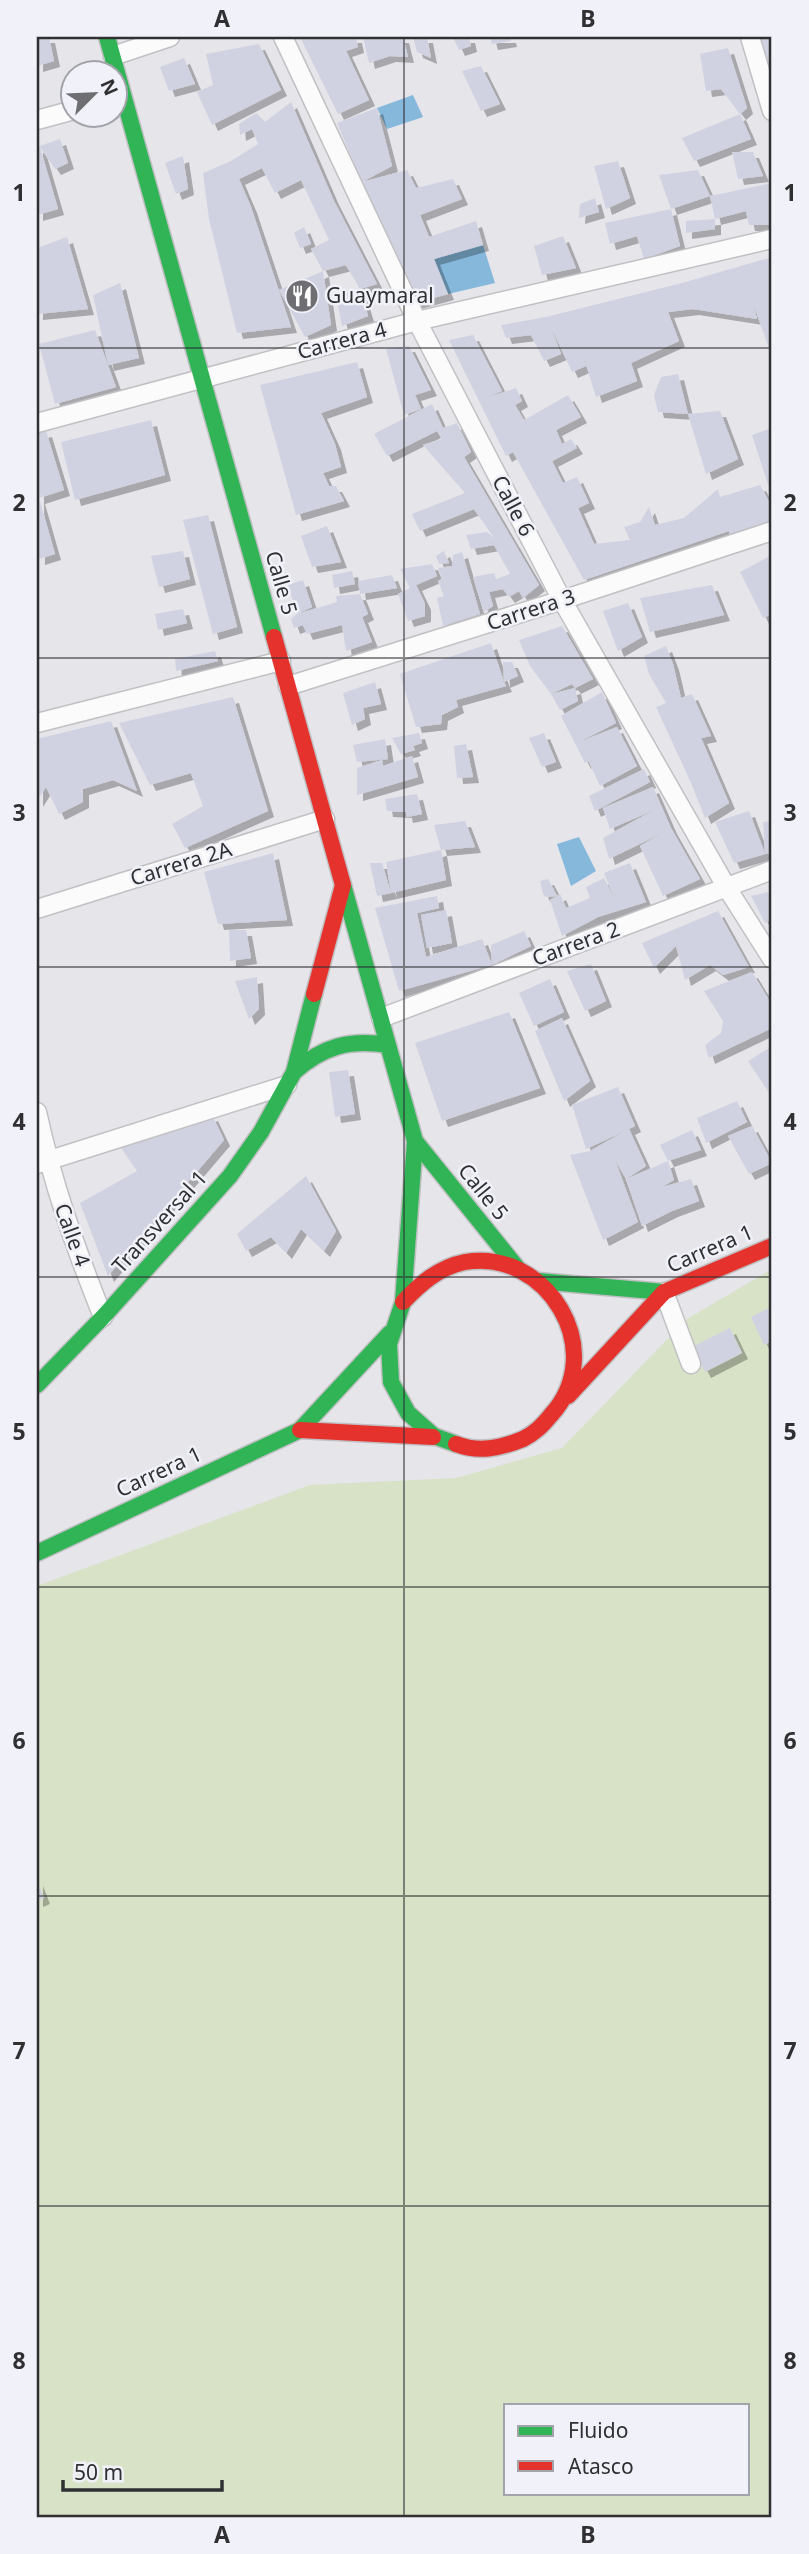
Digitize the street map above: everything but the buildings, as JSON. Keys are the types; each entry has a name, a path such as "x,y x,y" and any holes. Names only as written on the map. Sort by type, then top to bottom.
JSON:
{"main road":[{"name":"Calle 5","path":"107,37 114,60"},
{"name":"Calle 5","path":"129,130 203,379 415,1141 403,1302"},
{"name":"Transversal 1","path":"291,1079 343,885"},
{"name":"Transversal 1","path":"37,1385 103,1317 230,1175 261,1132 291,1079 309,1058 327,1048 357,1041 388,1045"},
{"name":"Calle 5","path":"415,1141 519,1269"},
{"name":"Carrera 1","path":"565,1400 664,1292 772,1246"},
{"path":"488,1262 519,1269 538,1281 560,1306 573,1335 575,1357 572,1379 565,1400 552,1418 536,1433 517,1443 496,1449 474,1450 453,1446 433,1437 417,1425 404,1410 389,1373 387,1353 390,1334 403,1302 417,1286 435,1273 455,1265 488,1262"},
{"name":"Carrera 1","path":"538,1281 664,1292"},
{"name":"Carrera 1","path":"37,1553 300,1430 390,1334"},
{"name":"Carrera 1","path":"300,1430 433,1437"}],"street":[{"path":"113,56 170,37"},
{"name":"Calle 6","path":"283,37 416,321 562,600 727,888 772,959"},
{"path":"750,37 772,111"},
{"path":"37,120 60,114"},
{"name":"Carrera 4","path":"37,423 416,321 772,239"},
{"name":"Carrera 3","path":"288,686 772,531"},
{"path":"37,723 281,661"},
{"name":"Carrera 2A","path":"37,909 325,819"},
{"name":"Carrera 2","path":"381,1018 772,870"},
{"path":"42,1162 291,1079"},
{"name":"Calle 4","path":"37,1112 42,1162 103,1317"},
{"path":"664,1292 691,1364"}],"green space":[{"path":"772,1269 772,2517 37,2517 37,1586 310,1485 456,1478 562,1448 687,1319"}],"water":[{"path":"413,95 423,117 387,129 377,108"},
{"path":"483,245 495,283 448,294 434,259"},
{"path":"579,837 596,871 571,886 557,844"}],"traffic: fast":[{"path":"107,37 274,637"},
{"path":"343,885 415,1141 403,1302 389,1344 391,1382 408,1413 434,1436 456,1444"},
{"path":"37,1385 103,1317 230,1176 261,1132 294,1072 314,994"},
{"path":"294,1072 326,1050 338,1046 361,1043 388,1045"},
{"path":"415,1141 519,1270"},
{"path":"538,1281 664,1292"},
{"path":"37,1553 300,1430 390,1333"}],"traffic: jam":[{"path":"274,637 343,885 314,994"},
{"path":"568,1396 664,1292 772,1246"},
{"path":"403,1302 438,1272 456,1264 494,1262 521,1271 543,1287 560,1309 571,1334 574,1362 568,1389 541,1426 523,1439 498,1447 482,1449 456,1444"},
{"path":"300,1430 433,1437"}],"place":[{"name":"Guaymaral","path":"302,296"}]}
